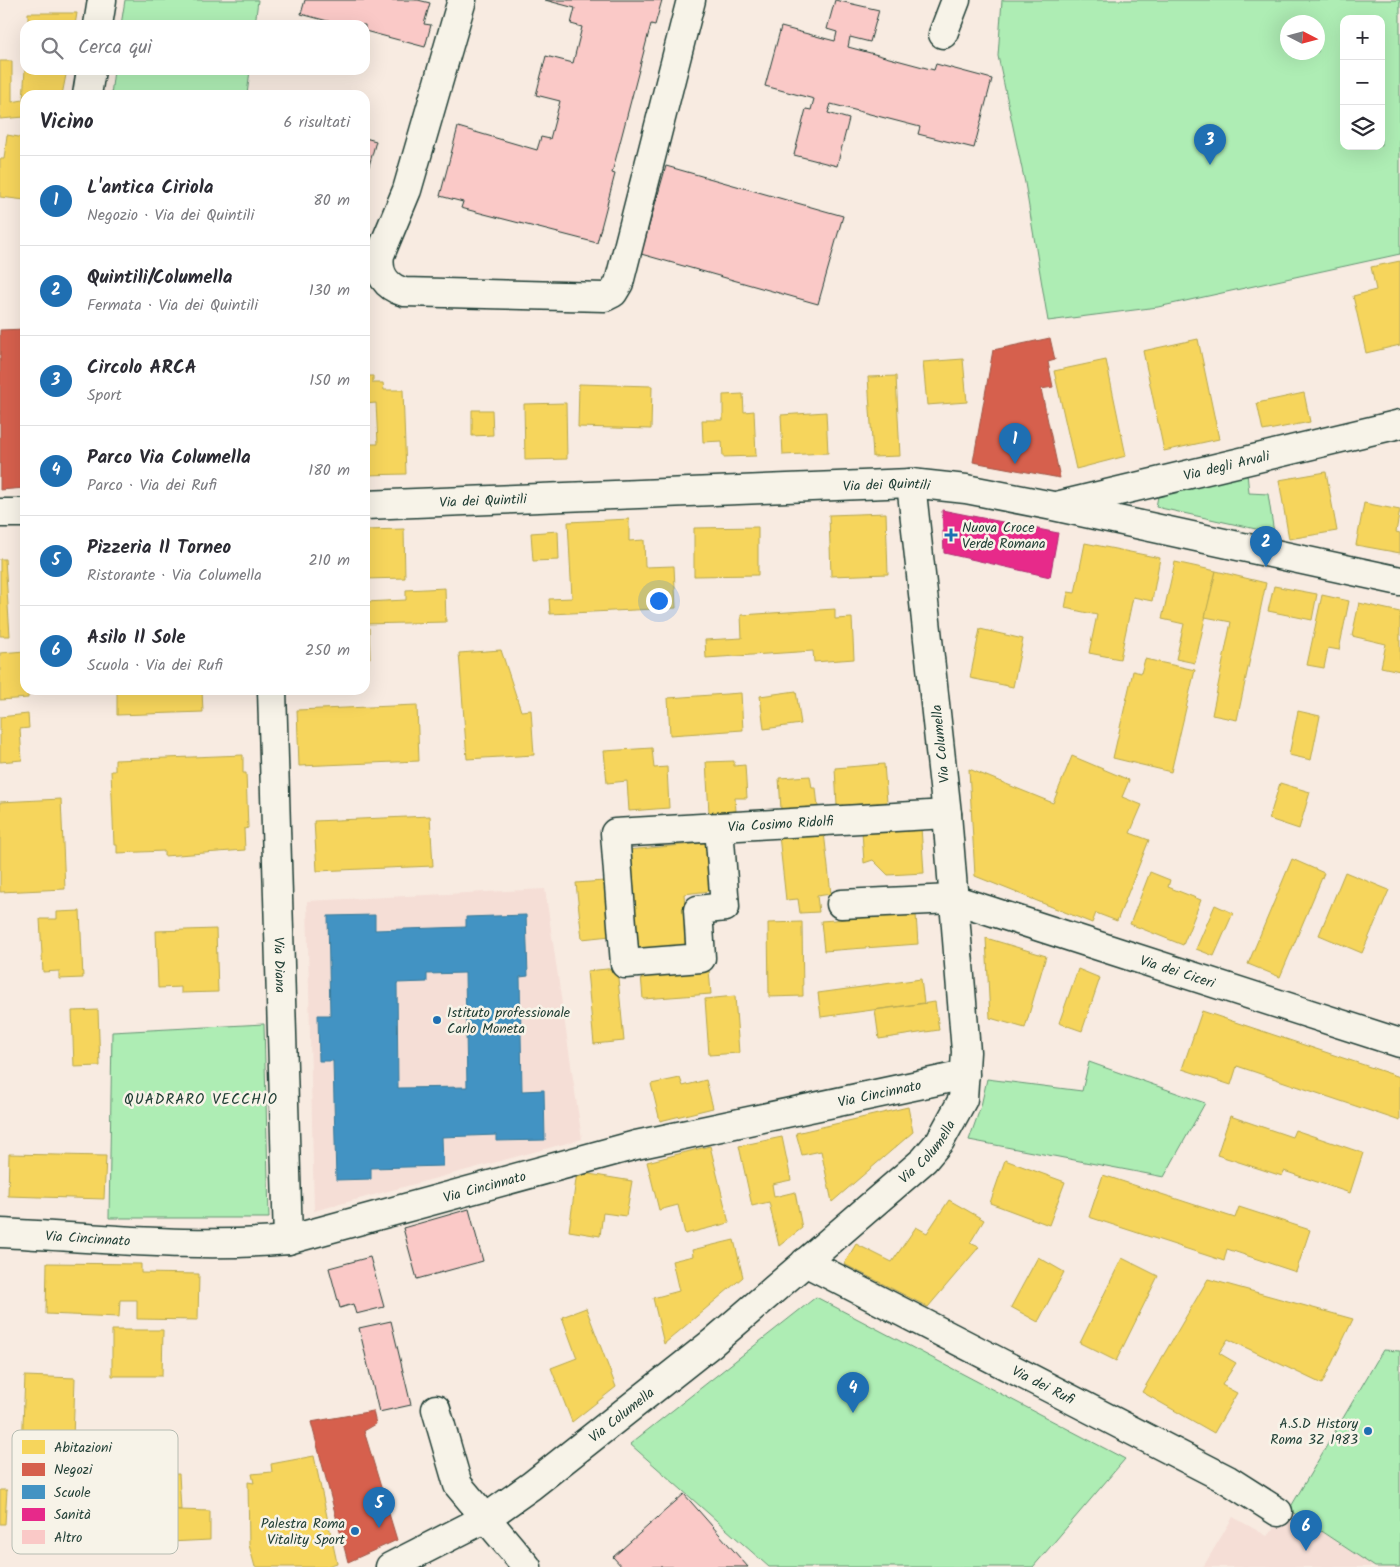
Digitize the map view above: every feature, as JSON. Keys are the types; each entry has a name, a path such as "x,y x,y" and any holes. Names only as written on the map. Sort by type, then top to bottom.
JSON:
{"street":[{"path":"99,20 102,0"},
{"path":"462,0 407,190 380,255 379,264 384,280 396,290 404,292 605,297 614,293 619,283 691,0"},
{"path":"943,34 956,0"},
{"path":"88,90 90,75"},
{"name":"Via degli Arvali","path":"1053,506 1400,424"},
{"name":"Via dei Quintili","path":"370,505 911,483 966,489 1053,506 1400,581"},
{"name":"Via Columella","path":"390,1567 486,1518 712,1343 898,1184 940,1141 963,1099 966,1034 947,814 911,483"},
{"path":"0,513 20,513"},
{"name":"Via Diana","path":"272,695 288,1240"},
{"name":"Via Cosimo Ridolfi","path":"719,826 726,907 698,910 701,958 625,964 615,833 719,826 947,814"},
{"path":"842,904 953,899"},
{"name":"Via dei Ciceri","path":"953,899 1400,1043"},
{"name":"Via Cincinnato","path":"0,1233 184,1242 259,1243 288,1240 636,1145 965,1075"},
{"name":"Via dei Rufi","path":"805,1262 1228,1480 1278,1512"},
{"path":"436,1409 458,1485 527,1567"}],"shaded area":[{"name":"Istituto professionale Carlo Moneta","path":"545,889 582,1139 314,1211 307,901"},
{"path":"1289,1510 1375,1567 1203,1567 1233,1517 1267,1536"}],"green space":[{"path":"125,0 258,0 256,20 122,20"},
{"path":"1002,0 1400,0 1400,254 1158,307 1048,321 1025,183 998,56"},
{"path":"113,75 249,75 248,90 112,90"},
{"path":"1247,473 1249,493 1268,494 1274,533 1156,507 1159,491"},
{"path":"264,1024 269,1218 109,1218 112,1032"},
{"path":"1089,1062 1205,1103 1164,1177 969,1140 981,1106 987,1079 1082,1091"},
{"path":"816,1297 1125,1459 1033,1567 769,1567 630,1444"},
{"name":"A.S.D History Roma 3Z 1983","path":"1383,1350 1400,1351 1400,1567 1375,1567 1289,1510"}],"building: Abitazioni":[{"path":"28,13 77,13 76,20 28,20"},
{"path":"0,61 12,61 12,102 20,101 20,117 0,119"},
{"path":"25,75 66,75 63,90 24,90"},
{"path":"7,135 20,137 20,199 0,197 0,159 4,159"},
{"path":"1400,261 1400,345 1366,353 1353,296 1376,290 1371,267"},
{"path":"1198,339 1219,439 1164,451 1143,351"},
{"path":"963,359 967,402 927,405 923,362"},
{"path":"1106,360 1126,456 1076,469 1054,371"},
{"path":"370,376 373,376 373,383 383,383 384,390 403,390 406,474 370,475 370,444 378,444 376,403 370,404"},
{"path":"896,376 900,456 873,457 868,377"},
{"path":"579,384 652,386 651,429 578,427"},
{"path":"1304,393 1310,422 1263,431 1257,403"},
{"path":"743,394 744,412 754,411 756,456 723,457 722,441 703,442 702,420 723,420 723,395"},
{"path":"566,403 567,459 525,460 524,404"},
{"path":"472,410 492,410 493,435 472,436"},
{"path":"826,412 828,453 783,455 781,415"},
{"path":"1326,472 1337,531 1289,539 1279,480"},
{"path":"1364,503 1400,510 1396,532 1400,533 1400,553 1356,545"},
{"path":"886,513 888,574 831,576 829,515"},
{"path":"629,519 629,541 644,540 645,567 674,566 676,608 550,614 549,599 572,598 568,522"},
{"path":"758,527 758,575 694,576 694,528"},
{"path":"404,529 405,578 370,579 370,530"},
{"path":"558,531 559,560 533,561 531,533"},
{"path":"1085,543 1160,558 1152,601 1133,597 1120,659 1089,653 1097,615 1065,608 1068,592 1075,593"},
{"path":"0,559 5,559 10,636 0,636"},
{"path":"1175,562 1216,571 1195,663 1176,659 1184,624 1162,619"},
{"path":"1216,571 1266,583 1237,720 1212,715 1231,622 1205,617"},
{"path":"1274,586 1317,594 1312,620 1268,611"},
{"path":"445,588 446,622 370,624 370,602 406,600 406,590"},
{"path":"1322,595 1349,601 1339,650 1328,648 1324,668 1307,665"},
{"path":"1359,603 1400,612 1400,671 1381,667 1386,644 1352,636"},
{"path":"835,609 835,619 852,618 854,659 814,662 813,651 706,658 705,640 742,638 741,615"},
{"path":"980,629 1023,639 1013,687 970,678"},
{"path":"501,650 521,711 531,710 534,755 467,759 459,653"},
{"path":"20,651 20,695 28,695 28,698 0,700 0,653"},
{"path":"1145,659 1195,670 1171,772 1113,758 1133,671 1141,673"},
{"path":"796,691 801,724 764,729 760,696"},
{"path":"741,693 743,730 670,735 668,698"},
{"path":"117,695 202,695 203,712 117,715"},
{"path":"417,705 419,761 299,766 297,710"},
{"path":"1298,711 1320,716 1311,760 1289,755"},
{"path":"28,714 29,728 20,729 22,760 0,762 0,717"},
{"path":"652,748 654,768 667,767 669,808 629,811 627,781 607,783 604,751"},
{"path":"243,755 243,773 246,773 248,828 244,829 245,850 164,856 164,851 117,853 117,845 114,845 111,771 115,771 115,760"},
{"path":"1072,756 1129,780 1122,797 1142,805 1130,833 1149,840 1117,921 1096,913 1092,923 975,876 969,769 1053,803"},
{"path":"734,761 734,766 745,765 747,798 735,798 736,811 709,813 706,762"},
{"path":"884,764 887,802 837,806 835,768"},
{"path":"810,776 812,788 816,788 818,807 781,810 779,778"},
{"path":"1280,783 1310,792 1299,829 1269,819"},
{"path":"61,799 65,889 0,892 0,802"},
{"path":"430,816 433,866 317,871 314,821"},
{"path":"921,827 924,873 888,875 873,860 864,863 862,831"},
{"path":"824,832 831,894 817,896 819,912 800,913 798,899 786,900 779,836"},
{"path":"706,843 710,891 684,894 688,949 636,954 627,850"},
{"path":"1292,859 1324,873 1280,977 1248,964"},
{"path":"1150,872 1170,880 1168,887 1201,900 1183,945 1130,924"},
{"path":"1345,872 1389,890 1362,953 1319,935"},
{"path":"604,881 610,936 582,939 576,883"},
{"path":"1215,905 1233,913 1214,956 1196,949"},
{"path":"80,911 83,978 59,979 59,971 43,972 40,919 57,919 57,912"},
{"path":"916,914 918,944 824,951 821,921"},
{"path":"802,922 803,996 769,997 768,923"},
{"path":"216,929 218,992 181,993 181,987 158,988 156,931"},
{"path":"986,938 1046,956 1025,1028 990,1018"},
{"path":"617,968 624,1041 594,1044 587,971"},
{"path":"1078,969 1100,978 1082,1031 1059,1023"},
{"path":"709,970 711,994 643,999 641,975"},
{"path":"921,979 924,1003 821,1017 818,993"},
{"path":"735,996 739,1053 709,1055 705,999"},
{"path":"935,1002 939,1030 879,1039 875,1010"},
{"path":"98,1010 100,1066 74,1067 72,1011"},
{"path":"1202,1011 1400,1077 1400,1121 1237,1066 1231,1085 1182,1069"},
{"path":"680,1078 683,1086 706,1080 713,1108 660,1121 651,1084"},
{"path":"908,1107 913,1132 832,1202 821,1151 802,1155 796,1133"},
{"path":"1230,1116 1292,1137 1295,1130 1363,1153 1350,1193 1284,1171 1282,1176 1217,1155"},
{"path":"782,1137 791,1180 772,1184 774,1197 795,1192 802,1228 779,1246 769,1202 752,1206 739,1146"},
{"path":"710,1146 729,1223 685,1234 678,1205 659,1210 647,1162"},
{"path":"9,1154 106,1156 104,1199 8,1196"},
{"path":"1005,1160 1065,1182 1049,1225 990,1203"},
{"path":"577,1172 632,1181 626,1216 603,1213 600,1236 569,1231"},
{"path":"1103,1175 1235,1218 1239,1207 1310,1230 1296,1272 1227,1249 1224,1261 1089,1217"},
{"path":"949,1200 984,1220 970,1243 979,1247 928,1307 844,1264 856,1244 892,1262 916,1227 927,1233"},
{"path":"734,1240 743,1277 664,1344 653,1298 679,1291 672,1261 693,1256 692,1250"},
{"path":"1038,1257 1064,1272 1038,1322 1011,1307"},
{"path":"1122,1258 1158,1276 1116,1361 1080,1343"},
{"path":"47,1263 141,1264 141,1273 199,1274 198,1320 137,1319 137,1300 120,1300 119,1317 46,1314"},
{"path":"1208,1279 1353,1319 1322,1384 1228,1339 1219,1353 1236,1363 1222,1385 1237,1393 1214,1433 1142,1392"},
{"path":"586,1308 616,1387 572,1422 551,1368 577,1358 562,1317"},
{"path":"112,1330 163,1330 162,1376 112,1376"},
{"path":"25,1376 75,1378 73,1430 23,1430"},
{"path":"314,1456 337,1563 325,1567 255,1567 249,1545 248,1482 254,1483 252,1474 272,1472 271,1464"},
{"path":"179,1474 181,1510 178,1510"},
{"path":"0,1490 7,1490 5,1524 0,1524"},
{"path":"178,1510 210,1511 210,1540 178,1542"}],"building: Negozi":[{"path":"20,329 20,488 0,490 0,330"},
{"path":"1050,338 1055,360 1048,362 1053,387 1041,389 1060,478 973,462 993,350"},
{"path":"373,1411 376,1424 364,1431 397,1540 348,1562 311,1422"}],"building: Scuole":[{"path":"375,915 375,930 466,927 466,917 526,915 528,976 520,977 522,1091 544,1090 545,1140 496,1141 496,1135 442,1137 443,1166 371,1168 371,1179 336,1180 333,1061 319,1061 318,1015 330,1015 328,916","holes":["465,973 467,1087 398,1088 397,983 427,982 427,974"]}],"building: Sanità":[{"path":"942,510 1058,533 1050,577 944,553"}],"building: Altro":[{"path":"305,0 418,0 430,3 424,24 431,25 425,47 370,32 370,20 324,20 301,14"},
{"path":"545,0 662,0 655,25 651,24 612,173 615,174 597,243 461,208 463,202 440,196 458,127 537,150 541,137 550,139 560,101 536,95 546,56 573,63 582,27 571,24 575,8"},
{"path":"835,0 879,10 870,42 850,37 848,47 934,70 936,64 992,79 974,148 918,134 920,127 831,104 828,113 849,119 837,166 794,155 806,109 811,110 814,99 765,86 781,27 835,41 837,32 827,29"},
{"path":"370,139 376,141 370,162"},
{"path":"666,166 843,216 818,304 641,254"},
{"path":"469,1209 483,1261 417,1279 403,1228"},
{"path":"370,1257 384,1307 356,1314 353,1304 340,1308 329,1268"},
{"path":"391,1321 411,1405 379,1412 359,1328"},
{"path":"684,1494 748,1567 622,1567 613,1557"}],"place":[{"name":"Circolo ARCA","path":"1210,165"},
{"name":"L'antica Ciriola","path":"1015,464"},
{"name":"Nuova Croce Verde Romana","path":"951,535"},
{"name":"Quintili/Columella","path":"1266,567"},
{"name":"Istituto professionale Carlo Moneta","path":"437,1020"},
{"name":"Parco Via Columella","path":"853,1413"},
{"name":"A.S.D History Roma 3Z 1983","path":"1368,1431"},
{"name":"Pizzeria Il Torneo","path":"379,1528"},
{"name":"Palestra Roma Vitality Sport","path":"355,1531"},
{"name":"Asilo Il Sole","path":"1306,1551"}],"district":[{"name":"QUADRARO VECCHIO","path":"201,1099"}]}
